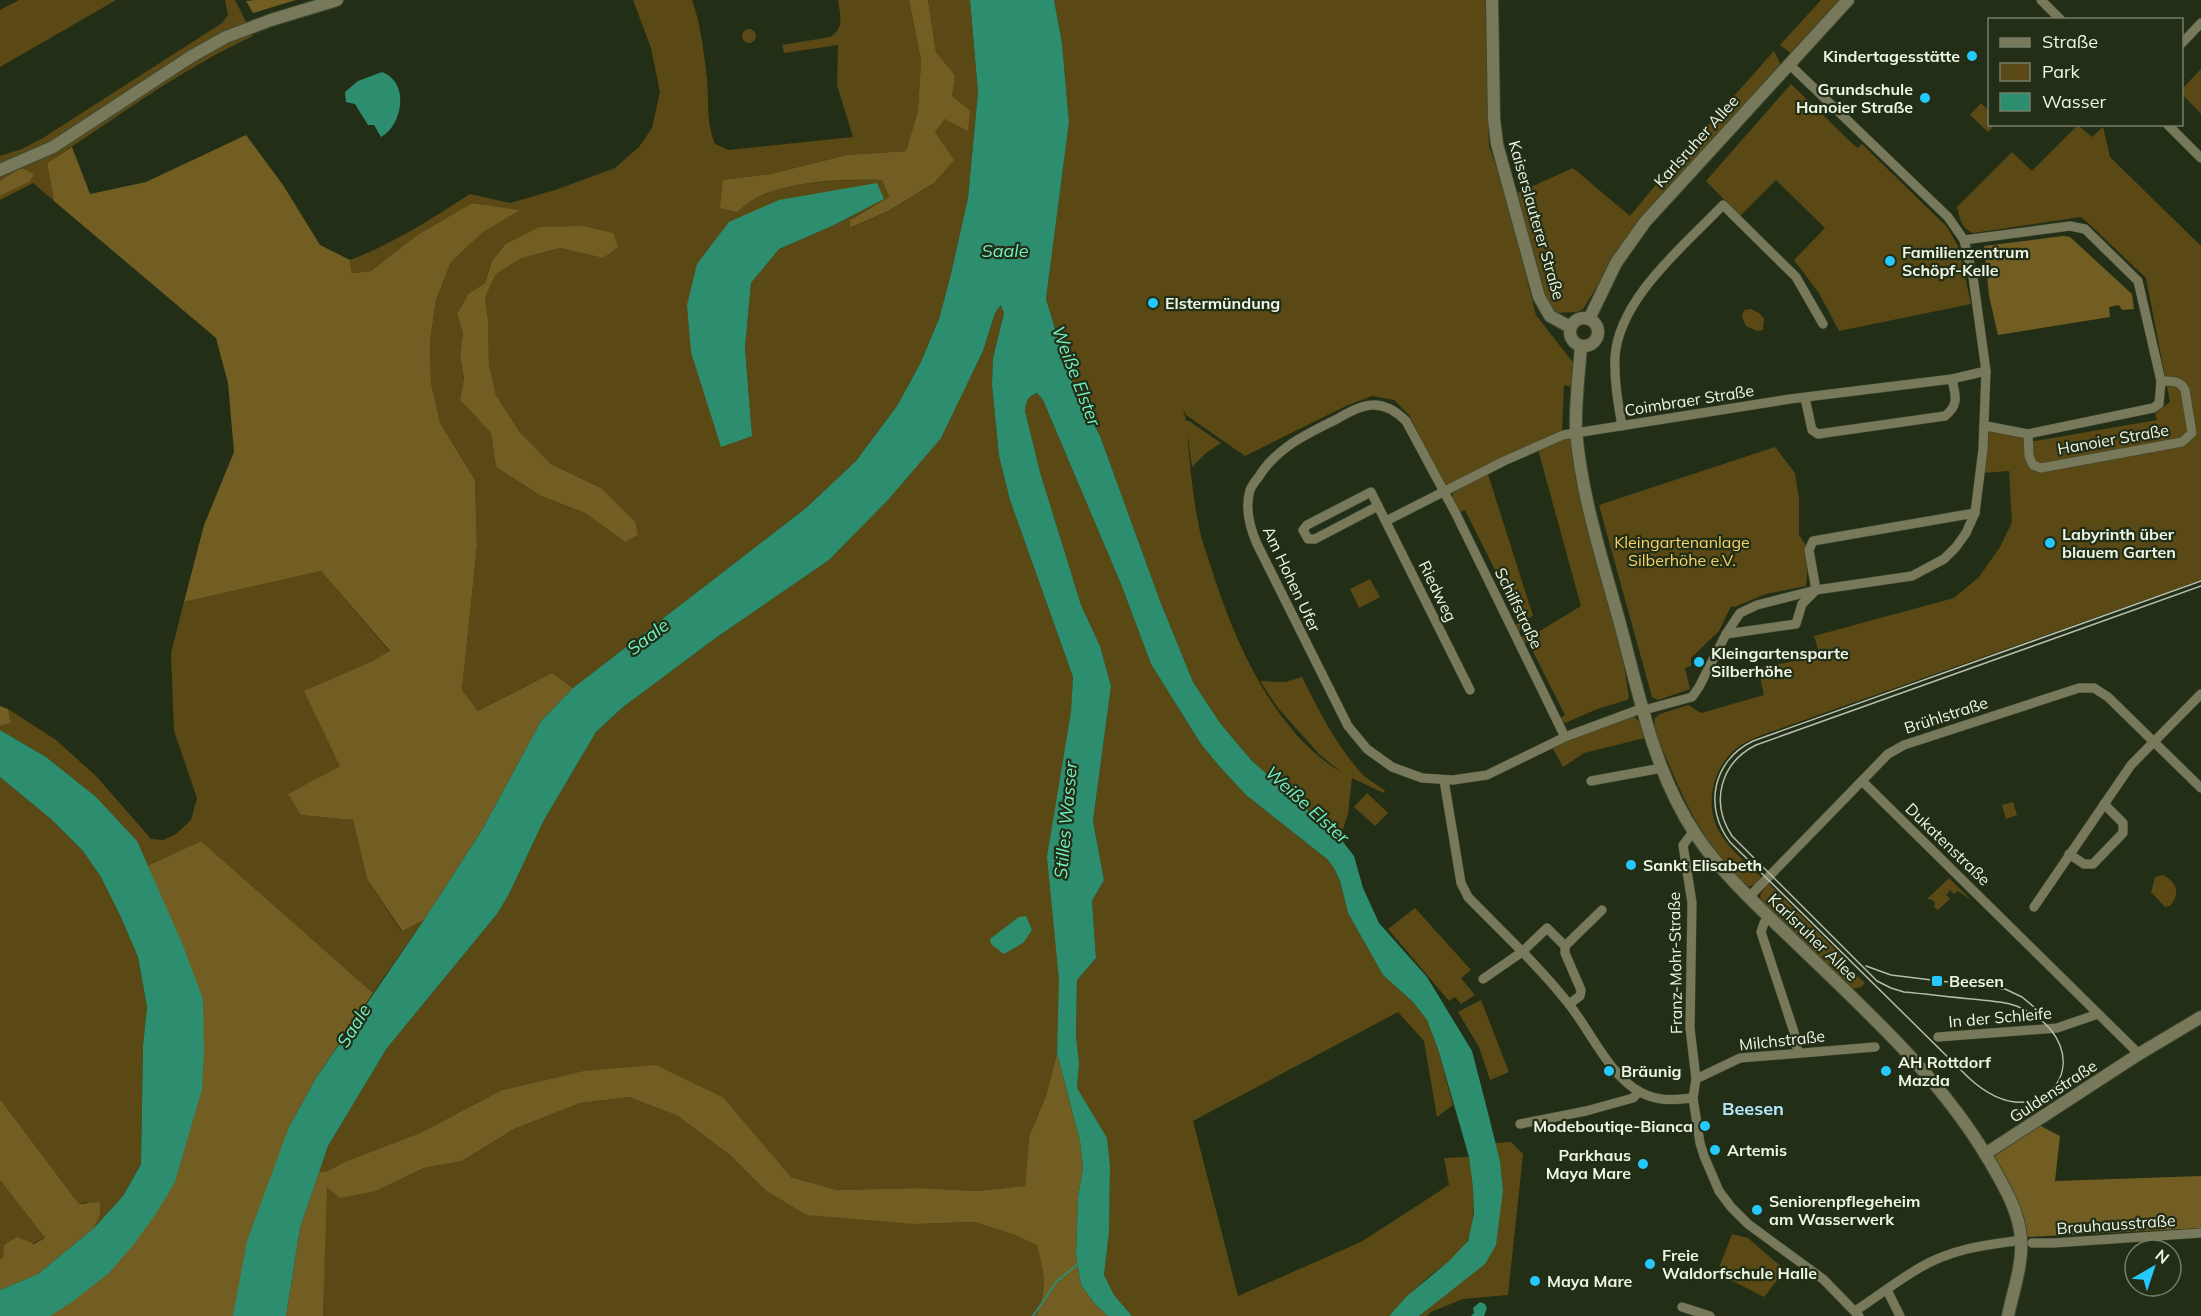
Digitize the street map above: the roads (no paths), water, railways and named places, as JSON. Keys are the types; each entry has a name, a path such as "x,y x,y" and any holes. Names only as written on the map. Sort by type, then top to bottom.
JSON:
{"street":[{"path":"0,170 63,141 173,68 217,42 271,20 338,0"},
{"name":"Kaiserslauterer Straße","path":"1492,0 1494,119 1497,144 1539,297 1550,316 1570,327"},
{"name":"Karlsruher Allee","path":"1589,319 1604,284 1628,243 1645,222 1848,0"},
{"path":"2041,0 2059,18"},
{"path":"2183,41 2201,23"},
{"path":"1643,709 1692,697 1740,613 1757,605 1816,590 1912,576 1944,560 1956,547 1975,513 1986,426 1986,371 1973,277 1965,240 1948,217 1789,64"},
{"path":"2169,126 2201,158"},
{"path":"1622,426 1615,386 1615,356 1623,322 1648,283 1724,205 1796,277 1823,324"},
{"name":"Hanoier Straße","path":"1965,240 2070,226 2085,229 2138,281 2161,381 2159,404 2153,408 2028,434 1986,426"},
{"path":"1580,318 1589,319 1596,325 1597,338 1590,345 1581,346 1573,341 1570,327 1580,318"},
{"name":"Karlsruher Allee","path":"1581,346 1576,432 1584,487 1643,709 1662,768 1694,831 1713,857 1749,897 1909,1054 1946,1097 1985,1154 2007,1194 2022,1242 2008,1316"},
{"name":"Coimbraer Straße","path":"1576,432 1952,379 1986,371"},
{"path":"1805,398 1812,430 1818,434 1945,416 1953,410 1956,400 1952,379"},
{"name":"Hanoier Straße","path":"2028,434 2029,456 2033,465 2041,468 2182,442 2192,433 2185,390 2178,382 2161,381"},
{"name":"Am Hohen Ufer","path":"1443,493 1406,421 1391,409 1379,405 1365,406 1302,437 1274,456 1250,489 1248,509 1251,531 1348,726 1367,749 1392,767 1422,778 1444,780 1488,775 1565,737 1643,709"},
{"path":"1386,521 1504,461 1563,435 1576,432"},
{"path":"1371,492 1378,506 1315,539 1308,539 1304,530 1307,525 1371,492"},
{"name":"Schilfstraße","path":"1443,493 1456,514 1565,737"},
{"name":"Riedweg","path":"1378,506 1470,690"},
{"path":"1816,590 1809,550 1813,541 1975,513"},
{"path":"1726,634 1796,624 1802,604 1816,590"},
{"name":"Brühlstraße","path":"1749,897 1888,754 1904,745 2079,688 2094,688 2108,697 2201,788"},
{"path":"2034,907 2131,765 2201,694"},
{"path":"1591,781 1662,768"},
{"path":"1444,780 1461,882 1468,897 1569,1004 1614,1068 1639,1092 1665,1101 1693,1098"},
{"name":"Dukatenstraße","path":"1862,781 2098,1014"},
{"path":"2069,854 2084,864 2093,864 2123,833 2123,823 2104,804"},
{"name":"Franz-Mohr-Straße","path":"1694,831 1683,845 1692,903 1690,1028 1696,1079 1693,1098 1704,1156 1719,1191 1731,1207 1748,1224 1823,1279 1857,1314"},
{"path":"1564,946 1602,910"},
{"path":"1769,917 1761,932 1794,1032 1798,1053"},
{"path":"1483,979 1522,952 1547,928 1564,946 1581,990 1580,996 1569,1004"},
{"path":"2098,1014 2139,1054"},
{"name":"In der Schleife","path":"1938,1037 2057,1028 2098,1014"},
{"name":"Guldenstraße","path":"1985,1154 2139,1054 2201,1017"},
{"name":"Milchstraße","path":"1696,1079 1740,1058 1875,1047"},
{"path":"1520,1124 1633,1098 1639,1092"},
{"name":"Brauhausstraße","path":"2032,1243 2201,1233"},
{"path":"1857,1314 1920,1267 1978,1246 2015,1241"},
{"path":"1887,1290 1900,1316"},
{"path":"1682,1307 1710,1316"}],"water":[{"path":"970,0 1054,0 1062,43 1069,122 1046,299 1070,378 1100,436 1160,601 1193,682 1220,723 1252,761 1340,838 1354,856 1363,888 1379,923 1427,977 1472,1051 1500,1161 1503,1190 1496,1245 1485,1264 1419,1316 1389,1316 1407,1296 1449,1261 1468,1241 1474,1214 1469,1157 1438,1049 1427,1020 1413,1002 1383,975 1348,913 1340,881 1334,868 1327,859 1246,795 1220,767 1201,744 1151,664 1121,584 1043,400 1037,393 1028,400 1025,411 1040,472 1081,605 1100,646 1111,686 1093,821 1104,880 1092,901 1096,958 1077,980 1076,1035 1079,1063 1077,1088 1107,1138 1110,1167 1109,1232 1104,1275 1114,1295 1132,1316 1108,1316 1095,1304 1081,1285 1076,1255 1078,1197 1083,1168 1080,1141 1057,1053 1059,979 1047,857 1071,712 1073,677 1010,500 999,456 992,385 993,358 1004,313 1001,305 995,313 983,351 941,438 888,500 829,560 717,637 623,707 596,732 544,820 497,914 387,1048 328,1146 300,1228 286,1316 233,1316 247,1241 289,1127 316,1078 424,920 482,830 541,721 573,688 806,508 856,461 897,406 920,364 939,319 968,198 978,92"},
{"path":"382,72 391,77 397,85 400,104 394,123 381,137 374,125 368,125 355,104 346,102 345,92 358,81"},
{"path":"877,183 884,199 832,226 779,249 751,283 745,348 752,436 721,447 691,352 687,305 697,264 729,222 779,200"},
{"path":"0,730 46,757 95,796 137,841 182,943 203,999 202,1089 175,1182 134,1244 109,1273 50,1316 0,1316 0,1290 38,1274 94,1228 123,1196 141,1164 143,1046 147,1007 138,957 101,877 83,851 51,819 0,777"},
{"path":"1026,916 1032,930 1023,943 1004,954 991,944 990,939 1019,917"},
{"path":"1480,1302 1487,1308 1484,1316 1471,1316 1474,1313 1473,1308"}],"waterway":[{"path":"1033,1316 1057,1281 1078,1264"}],"tram line":[{"path":"2201,581 1753,741 1739,749 1721,772 1716,786 1715,800 1717,814 1730,842 1969,1078 1997,1097 2021,1102 2042,1097 2056,1085 2063,1067 2060,1046 2047,1026 2021,1008 2009,1004 1904,992 1877,981 1732,836 1721,810 1722,785 1734,762 1756,745 2201,586"},
{"path":"1866,966 1891,975 2005,989 2022,997 2041,1013"}],"place":[{"name":"Kindertagesstätte","path":"1972,56"},
{"name":"Grundschule Hanoier Straße","path":"1925,98"},
{"name":"Familienzentrum Schöpf-Kelle","path":"1890,261"},
{"name":"Elstermündung","path":"1153,303"},
{"name":"Labyrinth über blauem Garten","path":"2050,543"},
{"name":"Kleingartensparte Silberhöhe","path":"1699,662"},
{"name":"Sankt Elisabeth","path":"1631,865"},
{"name":"Beesen","path":"1937,981"},
{"name":"Bräunig","path":"1609,1071"},
{"name":"AH Rottdorf Mazda","path":"1886,1071"},
{"name":"Modeboutiqe-Bianca","path":"1705,1126"},
{"name":"Artemis","path":"1715,1150"},
{"name":"Parkhaus Maya Mare","path":"1643,1164"},
{"name":"Seniorenpflegeheim am Wasserwerk","path":"1757,1210"},
{"name":"Freie Waldorfschule Halle","path":"1650,1264"},
{"name":"Maya Mare","path":"1535,1281"}],"district":[{"name":"Beesen","path":"1753,1109"}],"water label":[{"name":"Saale","path":"1005,251"},
{"name":"Weiße Elster","path":"1076,376"},
{"name":"Saale","path":"648,637"},
{"name":"Weiße Elster","path":"1307,805"},
{"name":"Stilles Wasser","path":"1066,820"},
{"name":"Saale","path":"354,1026"}],"park label":[{"name":"Kleingartenanlage Silberhöhe e.V.","path":"1682,551"}]}
